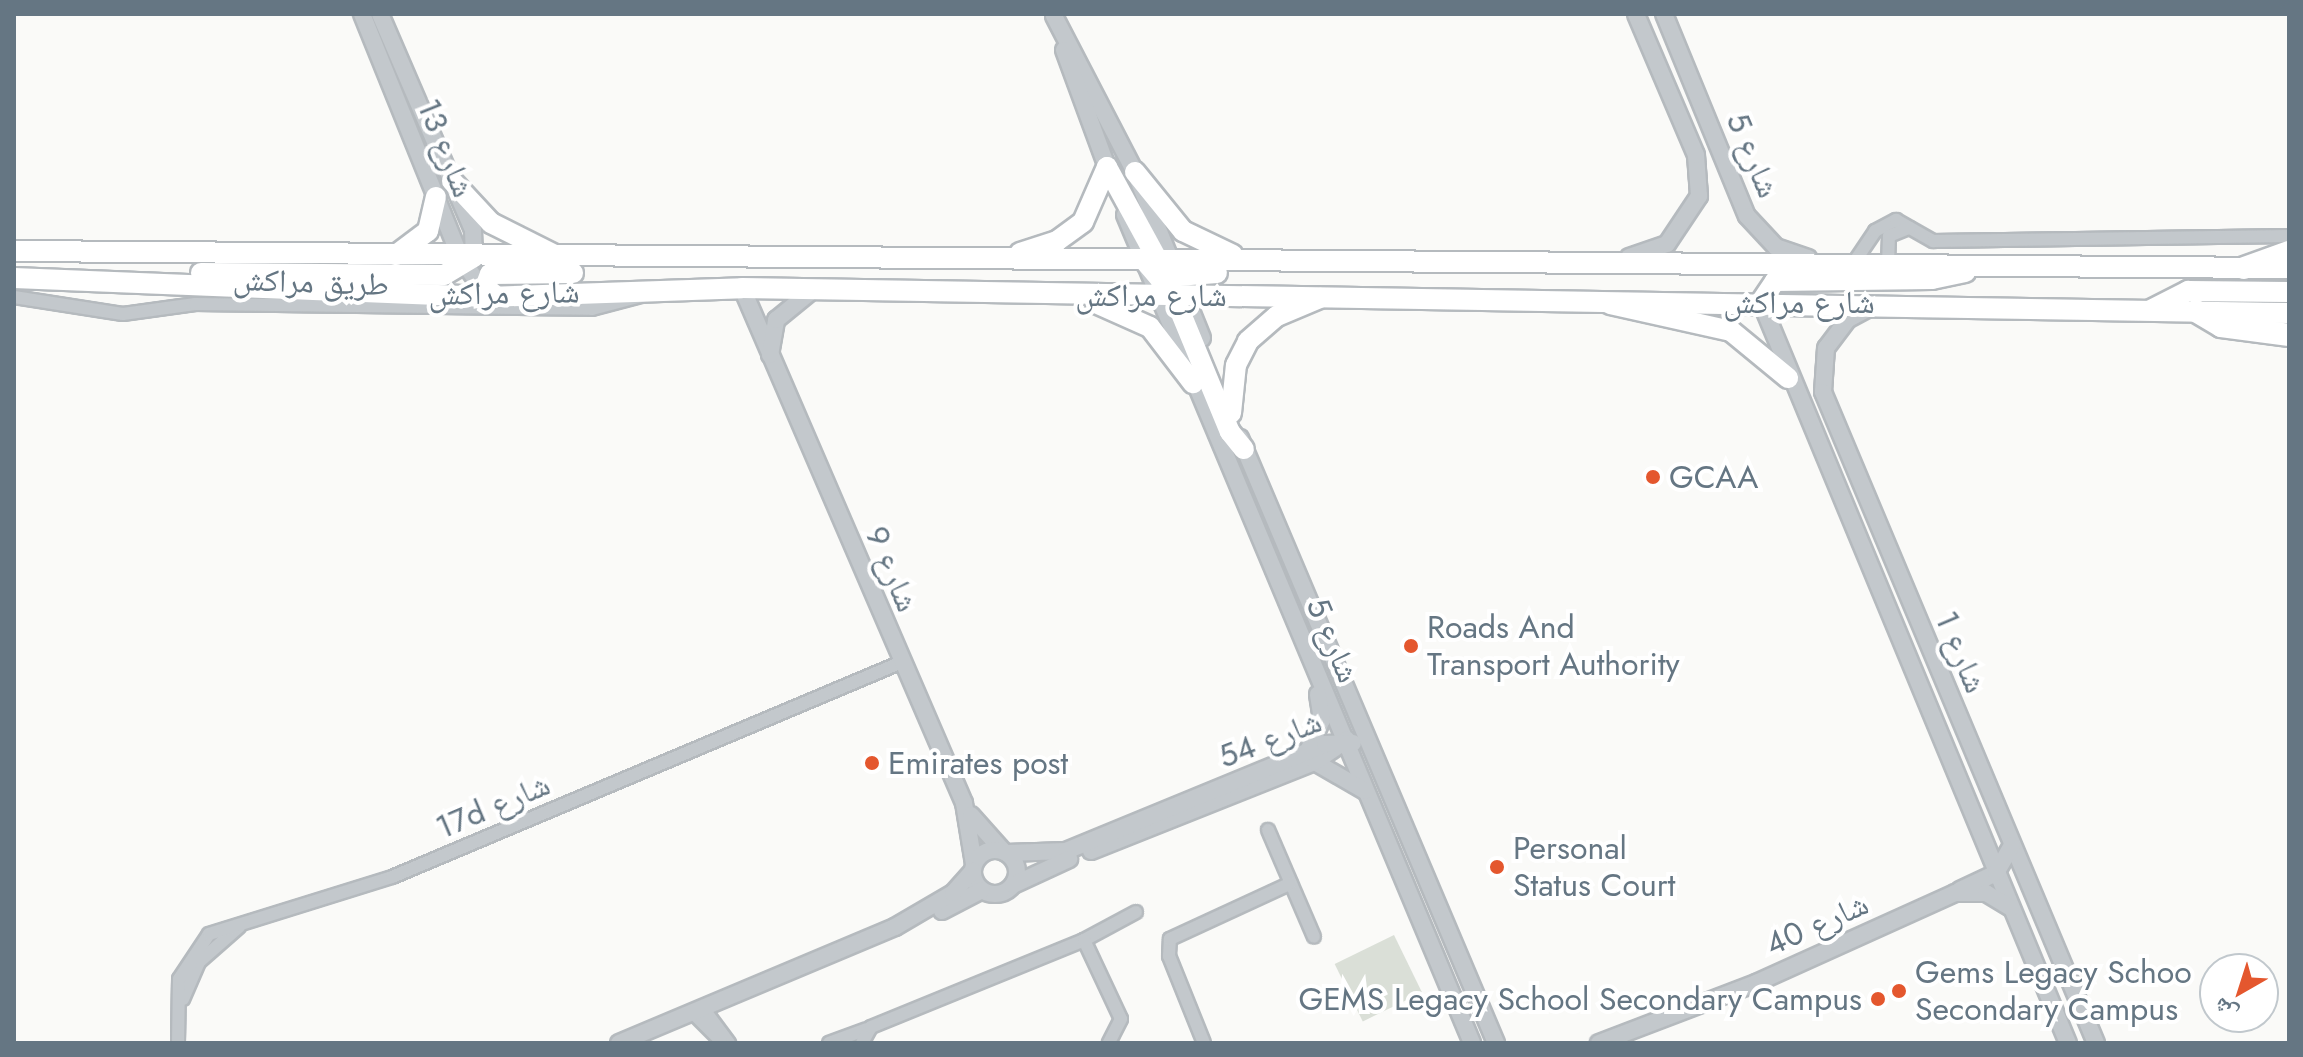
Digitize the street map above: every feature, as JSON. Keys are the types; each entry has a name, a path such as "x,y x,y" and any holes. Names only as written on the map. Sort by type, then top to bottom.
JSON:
{"highway":[{"path":"2244,268 2289,252"},
{"path":"2196,311 2221,326 2289,335"}],"main road":[{"path":"1000,259 1071,233 1091,211 1107,167"},
{"path":"1107,167 1164,277 1230,432 1244,449"},
{"path":"1135,172 1183,231 1248,260"},
{"path":"452,181 491,223 564,259"},
{"path":"394,256 428,231 436,197"},
{"name":"شارع مراكش","path":"14,251 394,256 466,260 1000,259 1325,295 1882,302 2289,313"},
{"path":"169,284 199,273 444,275 466,260"},
{"path":"492,297 485,287 490,274 621,272 650,260"},
{"name":"شارع مراكش","path":"14,278 492,297 742,288 1073,296 1248,260 2289,268"},
{"path":"984,294 1022,284 1279,273 1315,261"},
{"path":"1761,302 1775,281 1932,279 1983,264"},
{"path":"2151,310 2188,291 2289,292"},
{"path":"1231,413 1236,365 1248,341 1277,316 1325,295"},
{"path":"1073,296 1141,319 1193,383"},
{"path":"1603,300 1633,315 1731,331 1788,378"}],"street":[{"name":"شارع 13","path":"362,14 436,197 466,260 492,297"},
{"name":"شارع 13","path":"380,14 473,230 466,260"},
{"name":"شارع 5","path":"1599,262 1667,244 1699,196 1696,155 1636,14"},
{"name":"شارع 5","path":"1664,14 1755,228 1789,254 1847,264"},
{"path":"1054,15 1107,167"},
{"path":"1054,15 1135,172 1164,277"},
{"path":"1847,264 1884,224 1912,229 1933,241 2289,236"},
{"path":"1888,264 1889,236 1912,229"},
{"name":"شارع 5","path":"1164,277 1193,383 1472,1043"},
{"name":"شارع 5","path":"1164,277 1231,413 1496,1043"},
{"name":"شارع 9","path":"742,288 964,803 973,867"},
{"name":"طريق مراكش","path":"14,297 123,314 195,304 509,312 614,308 652,289"},
{"path":"770,357 776,320 814,289"},
{"name":"شارع 1","path":"1761,302 1788,378 2068,1043"},
{"name":"شارع 1","path":"1882,302 1835,332 1822,362 1823,392 2096,1043"},
{"name":"17d شارع","path":"178,1043 179,979 191,952 209,934 422,865 902,662"},
{"path":"1318,677 1322,720 1311,757 1366,792"},
{"path":"1360,716 1346,741 1364,753 1440,910"},
{"name":"شارع 54","path":"1013,885 1346,741"},
{"name":"شارع 54","path":"1005,852 1066,851 1311,757"},
{"name":"شارع 9","path":"964,803 1005,852"},
{"path":"1268,830 1314,937"},
{"path":"1996,873 2012,845"},
{"path":"619,1043 895,927 982,890 996,894 1013,885 1017,871 1005,852 989,850 953,893 895,927"},
{"path":"973,867 982,890"},
{"name":"شارع 40","path":"1599,1043 1704,1004 1996,873"},
{"path":"1204,1043 1169,956 1170,939 1291,883"},
{"path":"1955,893 1986,893 2012,909"},
{"path":"829,1043 1084,940 1136,912"},
{"path":"1428,938 1480,1043"},
{"path":"1084,940 1121,1019 1109,1043"},
{"path":"698,1010 726,1043"},
{"path":"862,1043 867,1029"}],"shaded area":[{"path":"1394,935 1422,993 1363,1021 1335,964"}],"place":[{"name":"GCAA","path":"1653,477"},
{"name":"Roads And Transport Authority","path":"1411,646"},
{"name":"Emirates post","path":"872,763"},
{"name":"Personal Status Court","path":"1497,867"},
{"name":"Gems Legacy Schoo Secondary Campus","path":"1899,991"},
{"name":"GEMS Legacy School Secondary Campus","path":"1878,999"}]}
